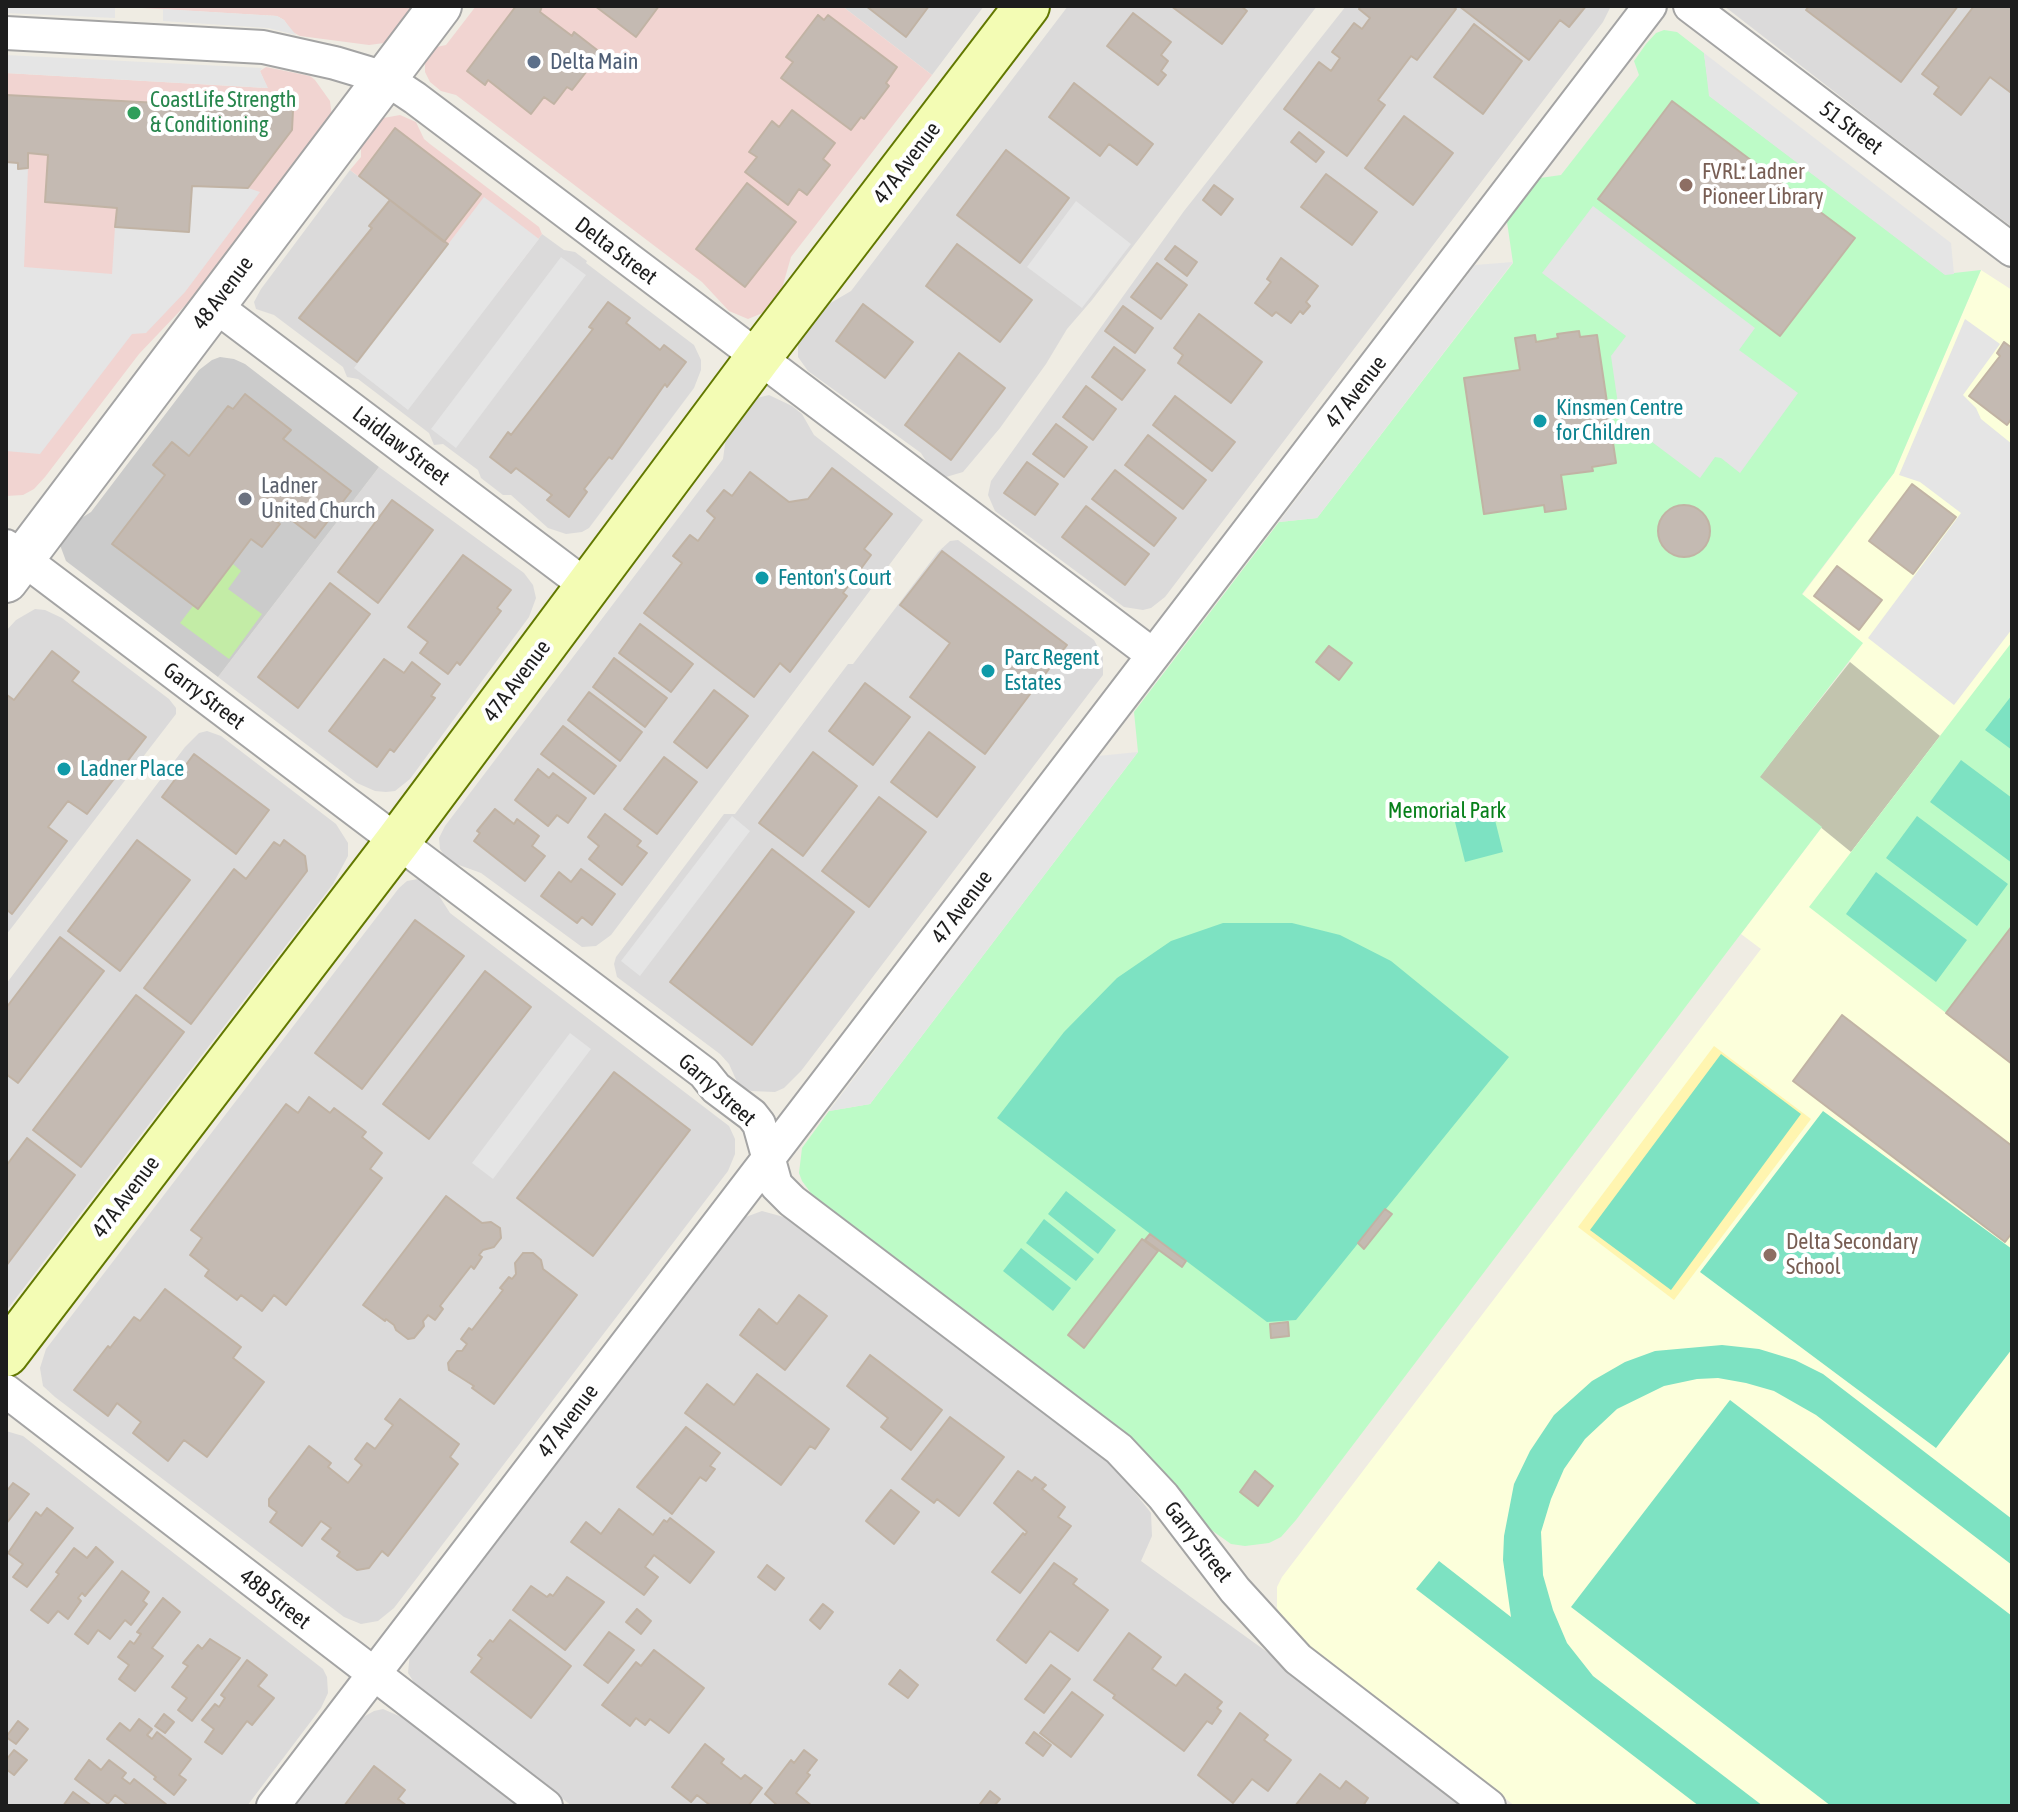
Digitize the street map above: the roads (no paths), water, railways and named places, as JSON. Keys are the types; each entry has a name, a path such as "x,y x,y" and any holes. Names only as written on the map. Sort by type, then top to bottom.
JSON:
{"main road":[{"name":"47A Avenue","path":"6,1354 398,841 758,358 1027,6"}],"street":[{"name":"48 Avenue","path":"11,562 214,305 440,6"},
{"name":"47 Avenue","path":"273,1806 1650,6"},
{"name":"51 Street","path":"1690,6 2012,250"},
{"name":"Delta Street","path":"6,33 263,47 385,78 1153,655"},
{"name":"Laidlaw Street","path":"214,305 588,587"},
{"name":"Garry Street","path":"11,562 398,841 704,1073 716,1088 752,1115 759,1124 776,1185 792,1201 1119,1449 1163,1496 1235,1590 1298,1659 1489,1806"},
{"name":"48B Street","path":"6,1391 546,1806"}],"place":[{"name":"Delta Main","path":"534,62"},
{"name":"CoastLife Strength & Conditioning","path":"134,113"},
{"name":"FVRL: Ladner Pioneer Library","path":"1686,185"},
{"name":"Kinsmen Centre for Children","path":"1540,421"},
{"name":"Ladner United Church","path":"245,499"},
{"name":"Fenton's Court","path":"762,578"},
{"name":"Parc Regent Estates","path":"988,671"},
{"name":"Ladner Place","path":"64,769"},
{"name":"Delta Secondary School","path":"1770,1255"}],"park label":[{"name":"Memorial Park","path":"1447,811"}]}
